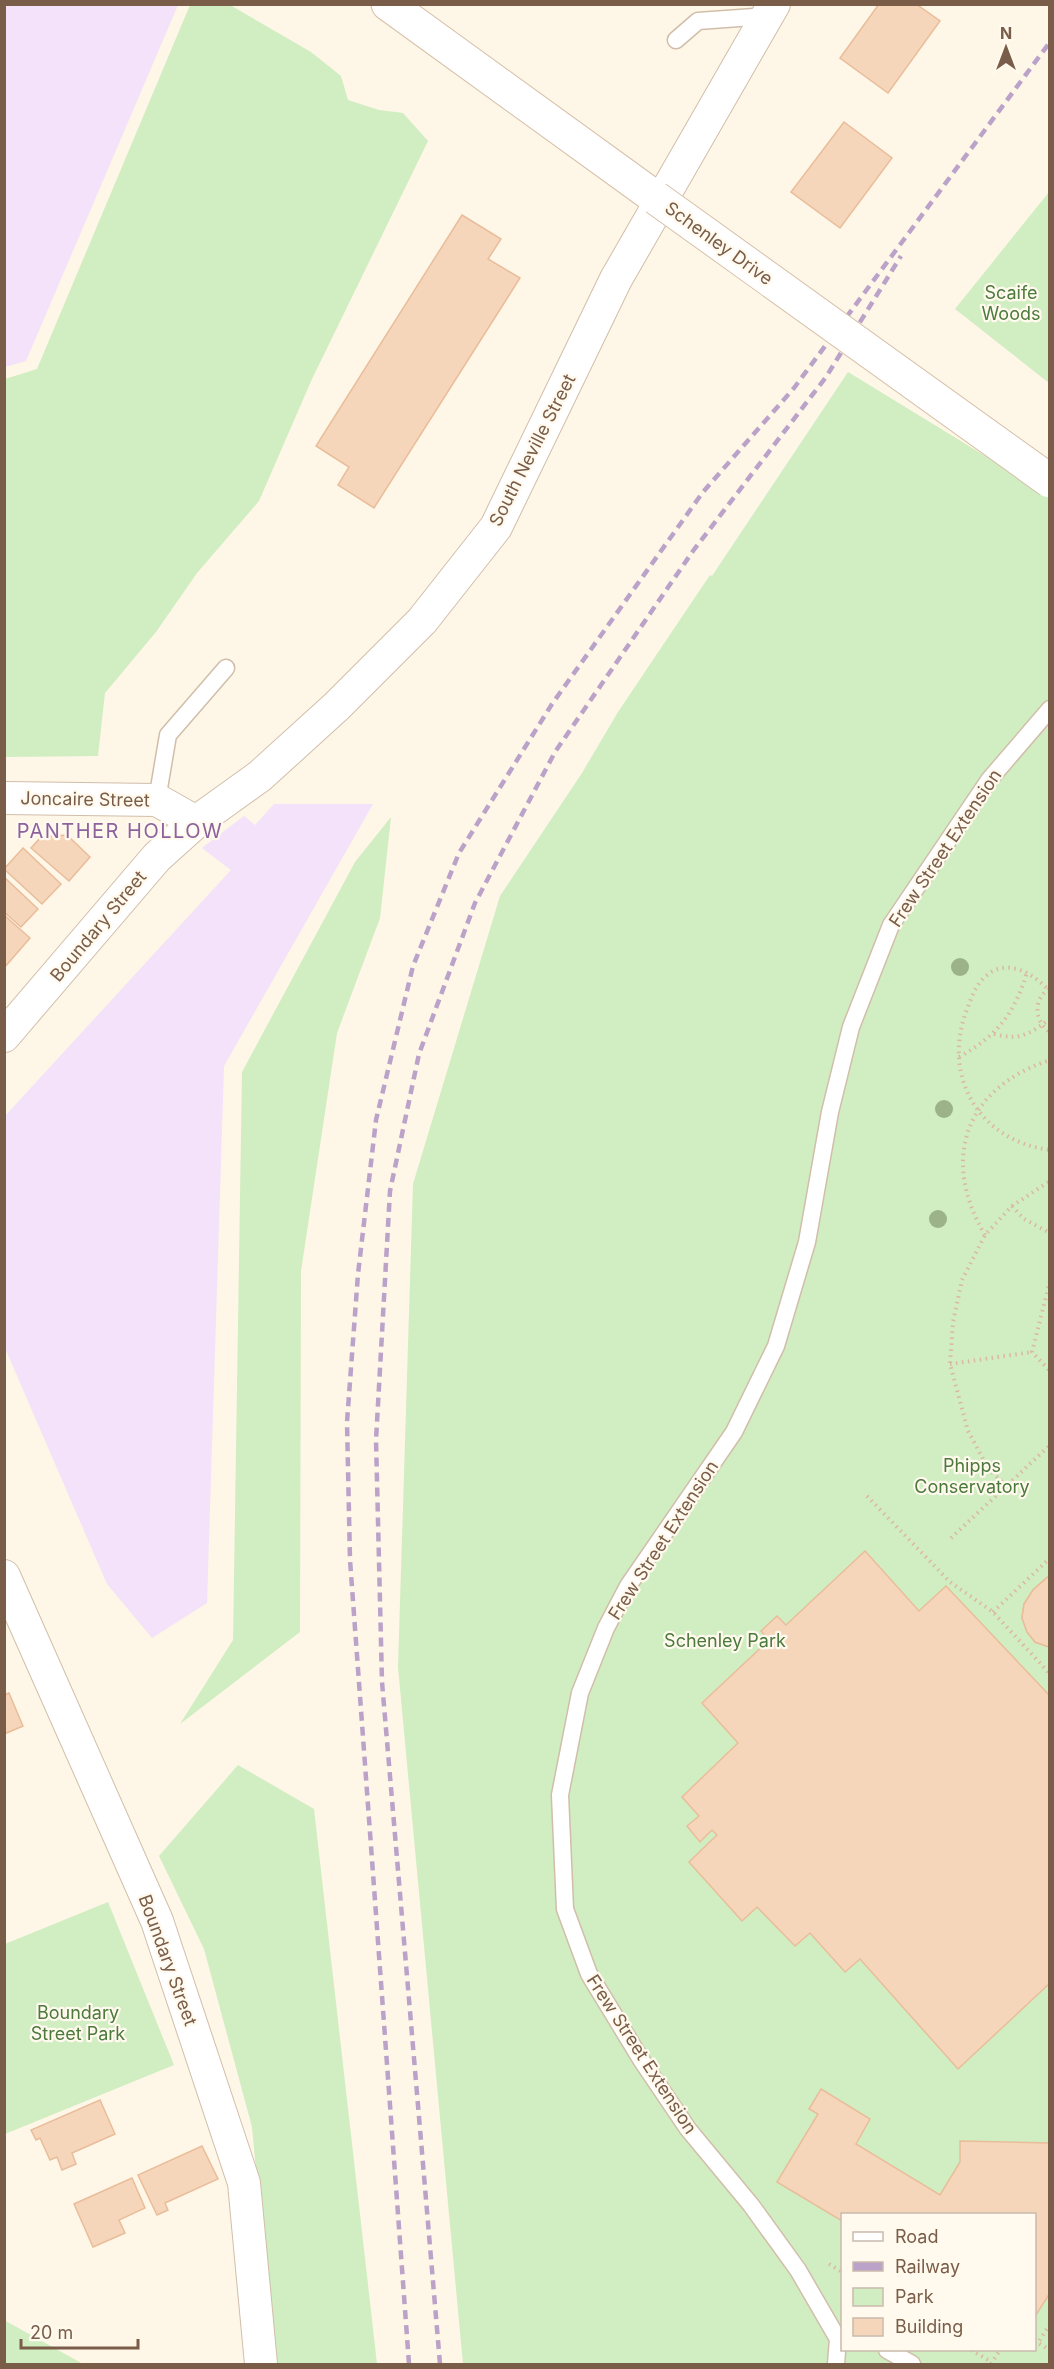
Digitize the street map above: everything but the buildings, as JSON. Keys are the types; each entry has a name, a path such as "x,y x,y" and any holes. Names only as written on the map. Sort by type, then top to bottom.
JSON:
{"main road":[{"name":"Schenley Drive","path":"388,4 1050,481"}],"street":[{"name":"South Neville Street","path":"196,822 260,776 337,706 422,621 496,527 616,279 771,10"},
{"name":"Joncaire Street","path":"4,798 157,800 196,822"},
{"name":"Boundary Street","path":"4,1036 157,857 196,822"},
{"name":"Boundary Street","path":"4,1576 157,1921 243,2183 261,2364"}],"lane":[{"path":"676,40 698,21 771,10"},
{"path":"157,800 168,735 226,668"},
{"name":"Frew Street Extension","path":"836,2364 840,2339 798,2270 751,2205 688,2129 642,2061 589,1974 565,1909 560,1795 580,1693 606,1628 628,1586 734,1432 776,1346 807,1242 830,1112 851,1027 891,925 989,780 1050,709"},
{"path":"890,2351 912,2364"}],"path":[{"path":"1050,1032 1042,1025 1037,1014 1040,998 1049,990 1027,972 1003,969 987,975 973,992 961,1026 959,1057 965,1085 977,1112 990,1125 1010,1138 1037,1149 1050,1150"},
{"path":"959,1057 981,1045 994,1034 1018,1000 1027,972"},
{"path":"994,1034 1020,1037 1050,1020"},
{"path":"985,1235 972,1214 964,1186 961,1164 969,1127 977,1112 1002,1084 1030,1066 1050,1060"},
{"path":"1006,1486 988,1468 968,1431 950,1364 953,1322 962,1280 985,1235 1012,1206 1050,1181"},
{"path":"1012,1206 1024,1219 1050,1233"},
{"path":"1032,1352 1050,1281"},
{"path":"950,1364 1032,1352"},
{"path":"1032,1352 1050,1371"},
{"path":"951,1538 1050,1445"},
{"path":"867,1496 950,1582 993,1612 1050,1674"},
{"path":"993,1612 1050,1558"},
{"path":"1050,2324 1038,2343 1050,2350"},
{"path":"974,2351 992,2363"}],"shaded area":[{"path":"5,4 178,5 26,361 5,367"},
{"path":"274,804 373,804 224,1066 207,1603 152,1638 107,1584 5,1348 5,1116 231,870 202,848 244,816 255,825"}],"green space":[{"path":"190,5 230,5 311,52 341,76 348,100 379,110 403,113 428,141 312,379 259,501 197,573 156,632 105,693 98,756 5,757 5,379 37,369"},
{"name":"Scaife Woods","path":"1049,192 1050,383 955,309"},
{"name":"Schenley Park","path":"848,372 1049,495 1049,2364 463,2364 398,1667 413,1184 500,896 582,773 618,712 710,575 712,576"},
{"path":"391,817 380,918 337,1033 301,1271 300,1632 180,1724 233,1640 242,1072 355,862"},
{"path":"238,1765 314,1809 377,2364 274,2364 252,2127 204,1949 159,1856"},
{"name":"Boundary Street Park","path":"108,1902 174,2065 5,2134 5,1944"},
{"path":"4,2320 83,2364 5,2364"}],"railway":[{"path":"409,2364 350,1560 347,1422 358,1274 376,1120 413,966 459,853 552,704 703,492 794,388 1050,42"},
{"path":"440,2364 382,1682 376,1440 390,1191 419,1054 475,903 555,752 693,551 826,377 901,256"}],"district":[{"name":"PANTHER HOLLOW","path":"120,831"}],"park label":[{"name":"Phipps Conservatory","path":"972,1475"}]}
